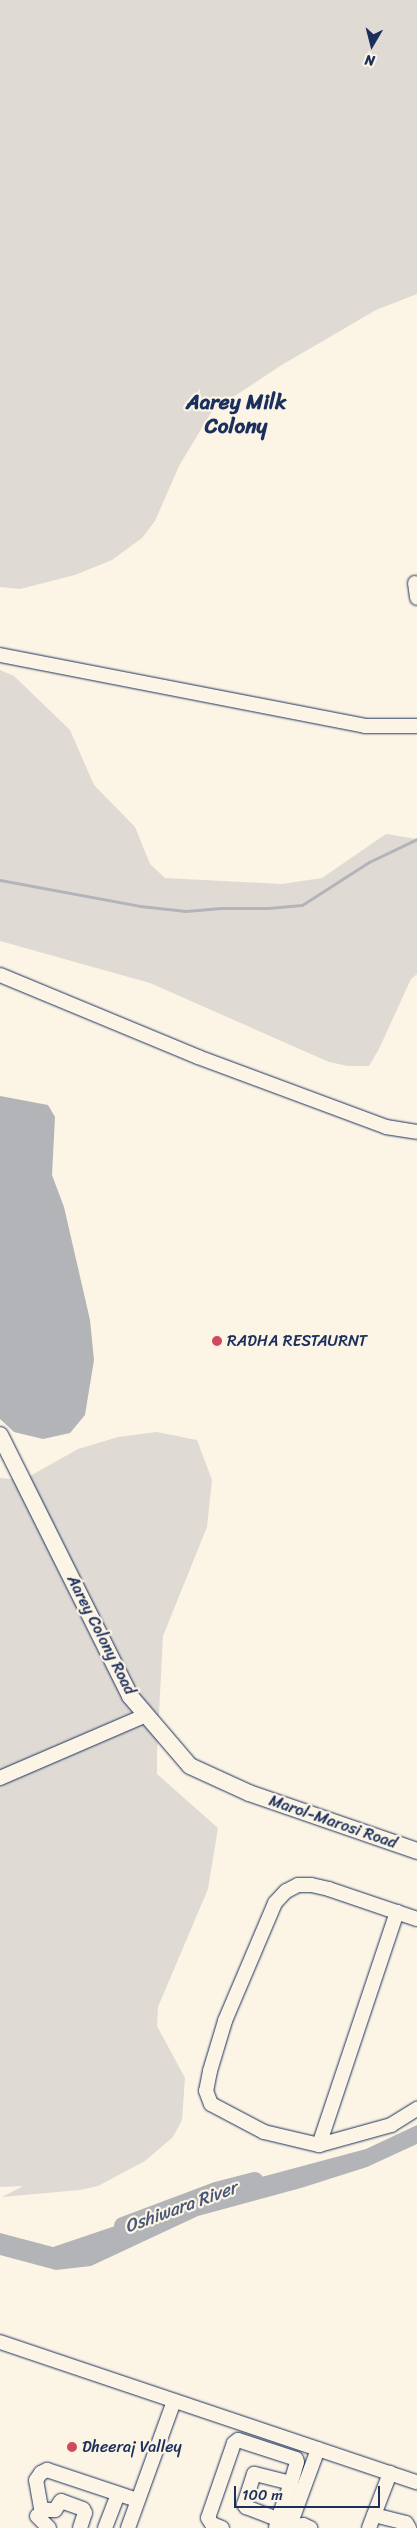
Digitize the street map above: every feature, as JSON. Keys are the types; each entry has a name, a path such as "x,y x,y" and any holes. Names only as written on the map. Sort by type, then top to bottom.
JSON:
{"main road":[{"name":"Aarey Colony Road","path":"0,1435 130,1696 190,1766 248,1793"},
{"name":"Marol-Marosi Road","path":"248,1793 417,1851"}],"street":[{"path":"415,583 417,598"},
{"path":"0,655 365,726 417,726"},
{"path":"0,975 216,1064 386,1127 417,1132"},
{"path":"0,1778 146,1715"},
{"path":"417,1918 312,1885 298,1885 286,1891 276,1903 225,2021 206,2091 212,2104 264,2132 319,2145 390,2125 417,2109"},
{"path":"319,2145 397,1912"},
{"path":"0,2342 417,2482"},
{"path":"128,2528 174,2401"},
{"path":"273,2450 279,2436"},
{"path":"222,2528 212,2524 208,2518 234,2443 238,2440 296,2458 297,2462 281,2525"},
{"path":"281,2525 318,2449"},
{"path":"80,2528 85,2513 83,2509 61,2501 54,2510 41,2508 36,2480 41,2473 47,2470 137,2500"},
{"path":"390,2473 371,2522 406,2523 409,2528"},
{"path":"281,2525 246,2507 244,2504 254,2474 291,2483"},
{"path":"105,2528 118,2494"},
{"path":"37,2516 49,2528"},
{"path":"298,2528 303,2525 310,2528"}],"shaded area":[{"path":"0,0 417,0 417,294 376,310 280,366 212,411 179,466 155,521 142,538 112,560 75,575 20,589 0,587"},
{"path":"0,670 14,676 70,730 94,785 135,827 150,864 165,878 282,884 322,878 386,834 417,839 417,974 411,979 379,1049 369,1066 348,1066 329,1062 150,983 0,941"},
{"path":"157,1432 197,1440 212,1480 207,1527 163,1636 157,1753 157,1774 218,1828 208,1889 158,2007 157,2026 185,2078 182,2120 173,2137 145,2161 98,2186 80,2190 2,2197 23,2186 0,2187 0,1478 23,1480 78,1449 118,1437"}],"water":[{"path":"0,1096 48,1105 55,1117 52,1175 64,1207 90,1320 94,1360 85,1415 70,1433 43,1439 14,1432 0,1419"},
{"path":"417,2125 417,2144 367,2167 301,2188 198,2216 91,2266 56,2270 0,2255 0,2233 53,2247 254,2179 366,2149"}],"waterway":[{"path":"0,880 140,906 186,911 302,905 369,862 417,839"},
{"name":"Oshiwara River","path":"123,2226 216,2191 255,2181"}],"place":[{"name":"RADHA RESTAURNT","path":"217,1341"},
{"name":"Dheeraj Valley","path":"72,2447"}],"district":[{"name":"Aarey Milk Colony","path":"236,414"}]}
